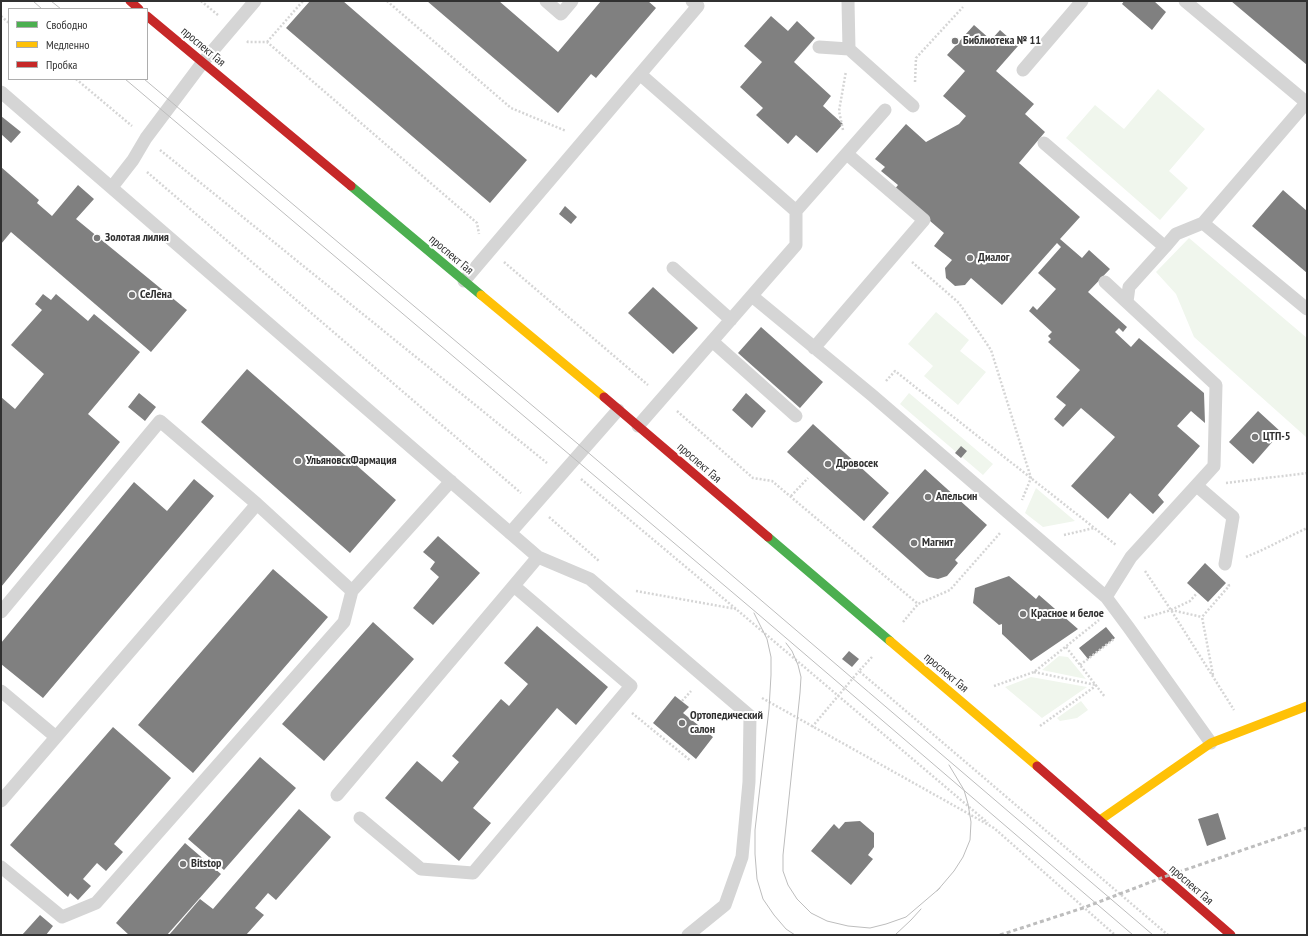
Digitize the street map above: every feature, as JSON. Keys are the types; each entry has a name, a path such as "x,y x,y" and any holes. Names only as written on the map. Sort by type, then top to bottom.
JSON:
{"main road":[{"path":"130,1 138,8"},
{"name":"проспект Гая","path":"148,17 638,426 1100,820 1231,935"},
{"path":"1100,820 1211,743 1307,706"}],"lane":[{"path":"112,187 133,160 146,138 203,62 255,1"},
{"path":"546,1 561,14 572,1"},
{"path":"848,1 849,49"},
{"path":"1023,70 1082,1"},
{"path":"1127,302 1129,287 1176,234 1203,223 1307,103 1185,1"},
{"path":"464,281 641,75 696,3"},
{"path":"819,47 849,49 913,106"},
{"path":"641,75 796,211"},
{"path":"1,92 538,557 590,579 750,716 749,782 742,857 726,905 688,935"},
{"path":"638,426 796,245 796,211 885,110"},
{"path":"1044,143 1165,247"},
{"path":"814,348 924,220 847,154"},
{"path":"1203,223 1307,309"},
{"path":"673,268 731,320"},
{"path":"1105,282 1216,385 1214,466 1131,557 1106,597"},
{"path":"752,296 873,396 1106,597 1211,743"},
{"path":"712,342 796,416"},
{"path":"510,533 618,410"},
{"path":"1,612 160,421 257,504 352,591"},
{"path":"1,867 62,917 96,903 344,622 352,591 451,481"},
{"path":"1197,486 1233,517 1225,564"},
{"path":"1,801 257,504"},
{"path":"337,795 538,557"},
{"path":"360,818 421,869 472,873 631,686 514,586"},
{"path":"1,691 56,737"}],"path":[{"path":"201,1 248,42 267,42 477,223 480,241 753,478 772,481 918,604"},
{"path":"267,42 303,1"},
{"path":"387,1 511,108 585,139"},
{"path":"913,106 916,58 963,6"},
{"path":"847,154 839,111 849,49"},
{"path":"77,80 146,138 552,467 579,478 994,828 1114,935"},
{"path":"133,160 600,561"},
{"path":"873,396 895,371 1131,557 1143,569 1171,610 1246,729"},
{"path":"1197,486 1307,473"},
{"path":"791,496 808,478"},
{"path":"1040,541 1095,528"},
{"path":"1202,617 1229,586 1226,577 1225,564 1260,551 1307,528"},
{"path":"641,596 635,591 736,609"},
{"path":"1171,610 1190,601 1197,593"},
{"path":"994,686 1034,672 1114,608"},
{"path":"1171,610 1202,617"},
{"path":"1202,617 1214,677"},
{"path":"1066,647 1105,696"},
{"path":"812,727 859,671"},
{"path":"1034,672 1096,685"},
{"path":"872,683 1168,935"},
{"path":"1040,726 1096,685"},
{"path":"756,695 994,828"},
{"path":"617,702 691,761"}],"shaded area":[{"path":"1158,89 1205,129 1169,171 1188,188 1160,220 1066,138 1095,105 1124,129"},
{"path":"1189,238 1307,338 1307,440 1306,437 1194,337 1176,294 1156,272"},
{"path":"936,312 969,340 960,351 986,372 958,405 924,376 933,366 908,344"},
{"path":"909,393 993,464 983,475 900,404"},
{"path":"1036,488 1075,521 1043,527 1025,513"},
{"path":"1059,656 1068,657 1086,679 1042,670"},
{"path":"1031,677 1087,687 1042,718 1005,687"},
{"path":"1081,701 1088,710 1077,718 1060,721 1057,718"}],"building":[{"path":"310,1 343,1 527,160 490,203 286,28"},
{"path":"427,1 499,1 558,52 601,1 648,1 656,8 596,78 591,74 558,113"},
{"path":"1124,1 1154,1 1166,12 1152,30 1122,4"},
{"path":"1231,1 1307,2 1307,65"},
{"path":"771,16 788,31 797,21 815,38 794,62 831,96 823,106 843,124 817,153 796,135 788,144 756,115 763,108 740,87 762,62 744,46"},
{"path":"974,25 991,40 1000,30 1018,46 996,71 1034,104 1025,114 1045,132 1019,163 1080,217 1060,239 1082,258 1089,250 1110,269 1088,292 1127,327 1123,332 1119,328 1115,332 1131,347 1139,338 1204,393 1205,423 1191,411 1177,426 1200,446 1158,495 1164,502 1153,514 1130,493 1108,519 1071,486 1115,437 1081,408 1063,427 1054,419 1066,405 1056,397 1080,370 1048,342 1051,339 1048,336 1052,332 1029,311 1033,306 1037,310 1056,289 1038,273 1061,247 1057,243 1002,305 971,278 965,285 955,286 946,278 945,268 952,260 934,246 944,233 894,190 898,185 881,171 885,167 875,159 906,124 926,142 959,124 966,116 943,96 965,71 947,55"},
{"path":"1,116 21,132 11,143 1,134"},
{"path":"1,167 39,200 37,203 52,216 78,185 94,199 76,219 187,310 151,352 11,232 1,244"},
{"path":"1283,190 1307,211 1307,273 1252,226"},
{"path":"565,206 577,217 571,224 559,214"},
{"path":"653,287 698,328 673,354 628,313"},
{"path":"43,294 51,300 56,294 88,321 94,314 140,352 88,414 120,442 1,587 1,397 15,409 44,374 11,345 42,310 35,304"},
{"path":"761,327 823,382 800,408 738,353"},
{"name":"УльяновскФармация","path":"247,369 396,500 350,553 201,422"},
{"path":"139,393 156,407 145,421 128,407"},
{"path":"746,393 766,411 752,428 732,410"},
{"name":"ЦТП-5","path":"1258,411 1281,432 1253,464 1229,442"},
{"name":"Дровосек","path":"813,424 889,493 864,521 787,452"},
{"path":"961,446 967,451 961,458 955,453"},
{"name":"Апельсин","path":"925,469 987,525 955,560 958,563 947,576 938,579 926,575 872,527"},
{"path":"194,479 214,496 43,698 1,664 1,643 134,482 167,511"},
{"path":"438,536 480,573 433,625 413,608 439,577 430,569 435,562 423,552"},
{"path":"1205,563 1226,583 1208,602 1187,583"},
{"path":"273,569 328,617 193,773 138,725"},
{"name":"Красное и белое","path":"1009,576 1036,599 1039,595 1078,629 1031,661 1002,634 1002,624 999,625 973,603 975,588"},
{"path":"373,622 414,659 324,761 282,724"},
{"path":"537,626 608,687 576,725 557,708 473,808 491,823 459,861 385,798 417,761 442,782 459,762 452,756 501,699 509,706 528,684 504,663"},
{"path":"1106,627 1115,638 1088,659 1079,648"},
{"path":"849,651 859,659 852,667 842,659"},
{"path":"675,696 689,707 683,713 713,737 696,759 653,723"},
{"path":"113,727 171,778 114,844 123,852 106,871 97,863 83,879 91,886 78,900 70,893 68,897 10,845"},
{"path":"260,757 296,788 224,870 188,839"},
{"path":"299,809 331,837 276,900 268,893 255,908 264,915 246,935 169,935 200,899 213,909"},
{"path":"1218,813 1226,839 1207,846 1198,819"},
{"path":"860,821 874,833 874,847 868,855 873,859 851,885 811,851 834,824 839,829 845,822"},
{"path":"185,843 221,874 167,935 129,935 116,923"},
{"path":"40,915 53,926 46,935 22,935"}],"tram line":[{"path":"33,1 41,8"},
{"path":"51,1 60,8"},
{"path":"126,80 751,608 1133,935"},
{"path":"145,80 584,449 1153,935"},
{"path":"754,613 767,639 771,657 769,709 755,830 757,879 763,899 786,929 795,935"},
{"path":"786,643 792,651 801,677 783,855 783,871 788,885 797,899 811,913 827,921 848,926 870,928 906,917 940,888"},
{"path":"937,891 954,871 963,857 970,840 971,822 968,804 964,790 949,765"},
{"path":"895,935 921,909"}],"railway":[{"path":"1000,935 1083,908 1164,877 1307,828"}],"traffic: fast":[{"path":"351,186 481,295"},
{"path":"768,537 890,641"}],"traffic: slow":[{"path":"481,295 604,397"},
{"path":"890,641 1037,766"},
{"path":"1100,820 1211,743 1307,706"}],"traffic: jam":[{"path":"130,1 138,8"},
{"path":"148,17 351,186"},
{"path":"604,397 768,537"},
{"path":"1037,766 1231,935"}],"place":[{"name":"Библиотека № 11","path":"955,41"},
{"name":"Золотая лилия","path":"97,238"},
{"name":"Диалог","path":"970,258"},
{"name":"СеЛена","path":"132,295"},
{"name":"ЦТП-5","path":"1255,437"},
{"name":"УльяновскФармация","path":"298,461"},
{"name":"Дровосек","path":"828,464"},
{"name":"Апельсин","path":"928,497"},
{"name":"Магнит","path":"914,543"},
{"name":"Красное и белое","path":"1023,614"},
{"name":"Ортопедический салон","path":"682,723"},
{"name":"Bitstop","path":"183,864"}]}
